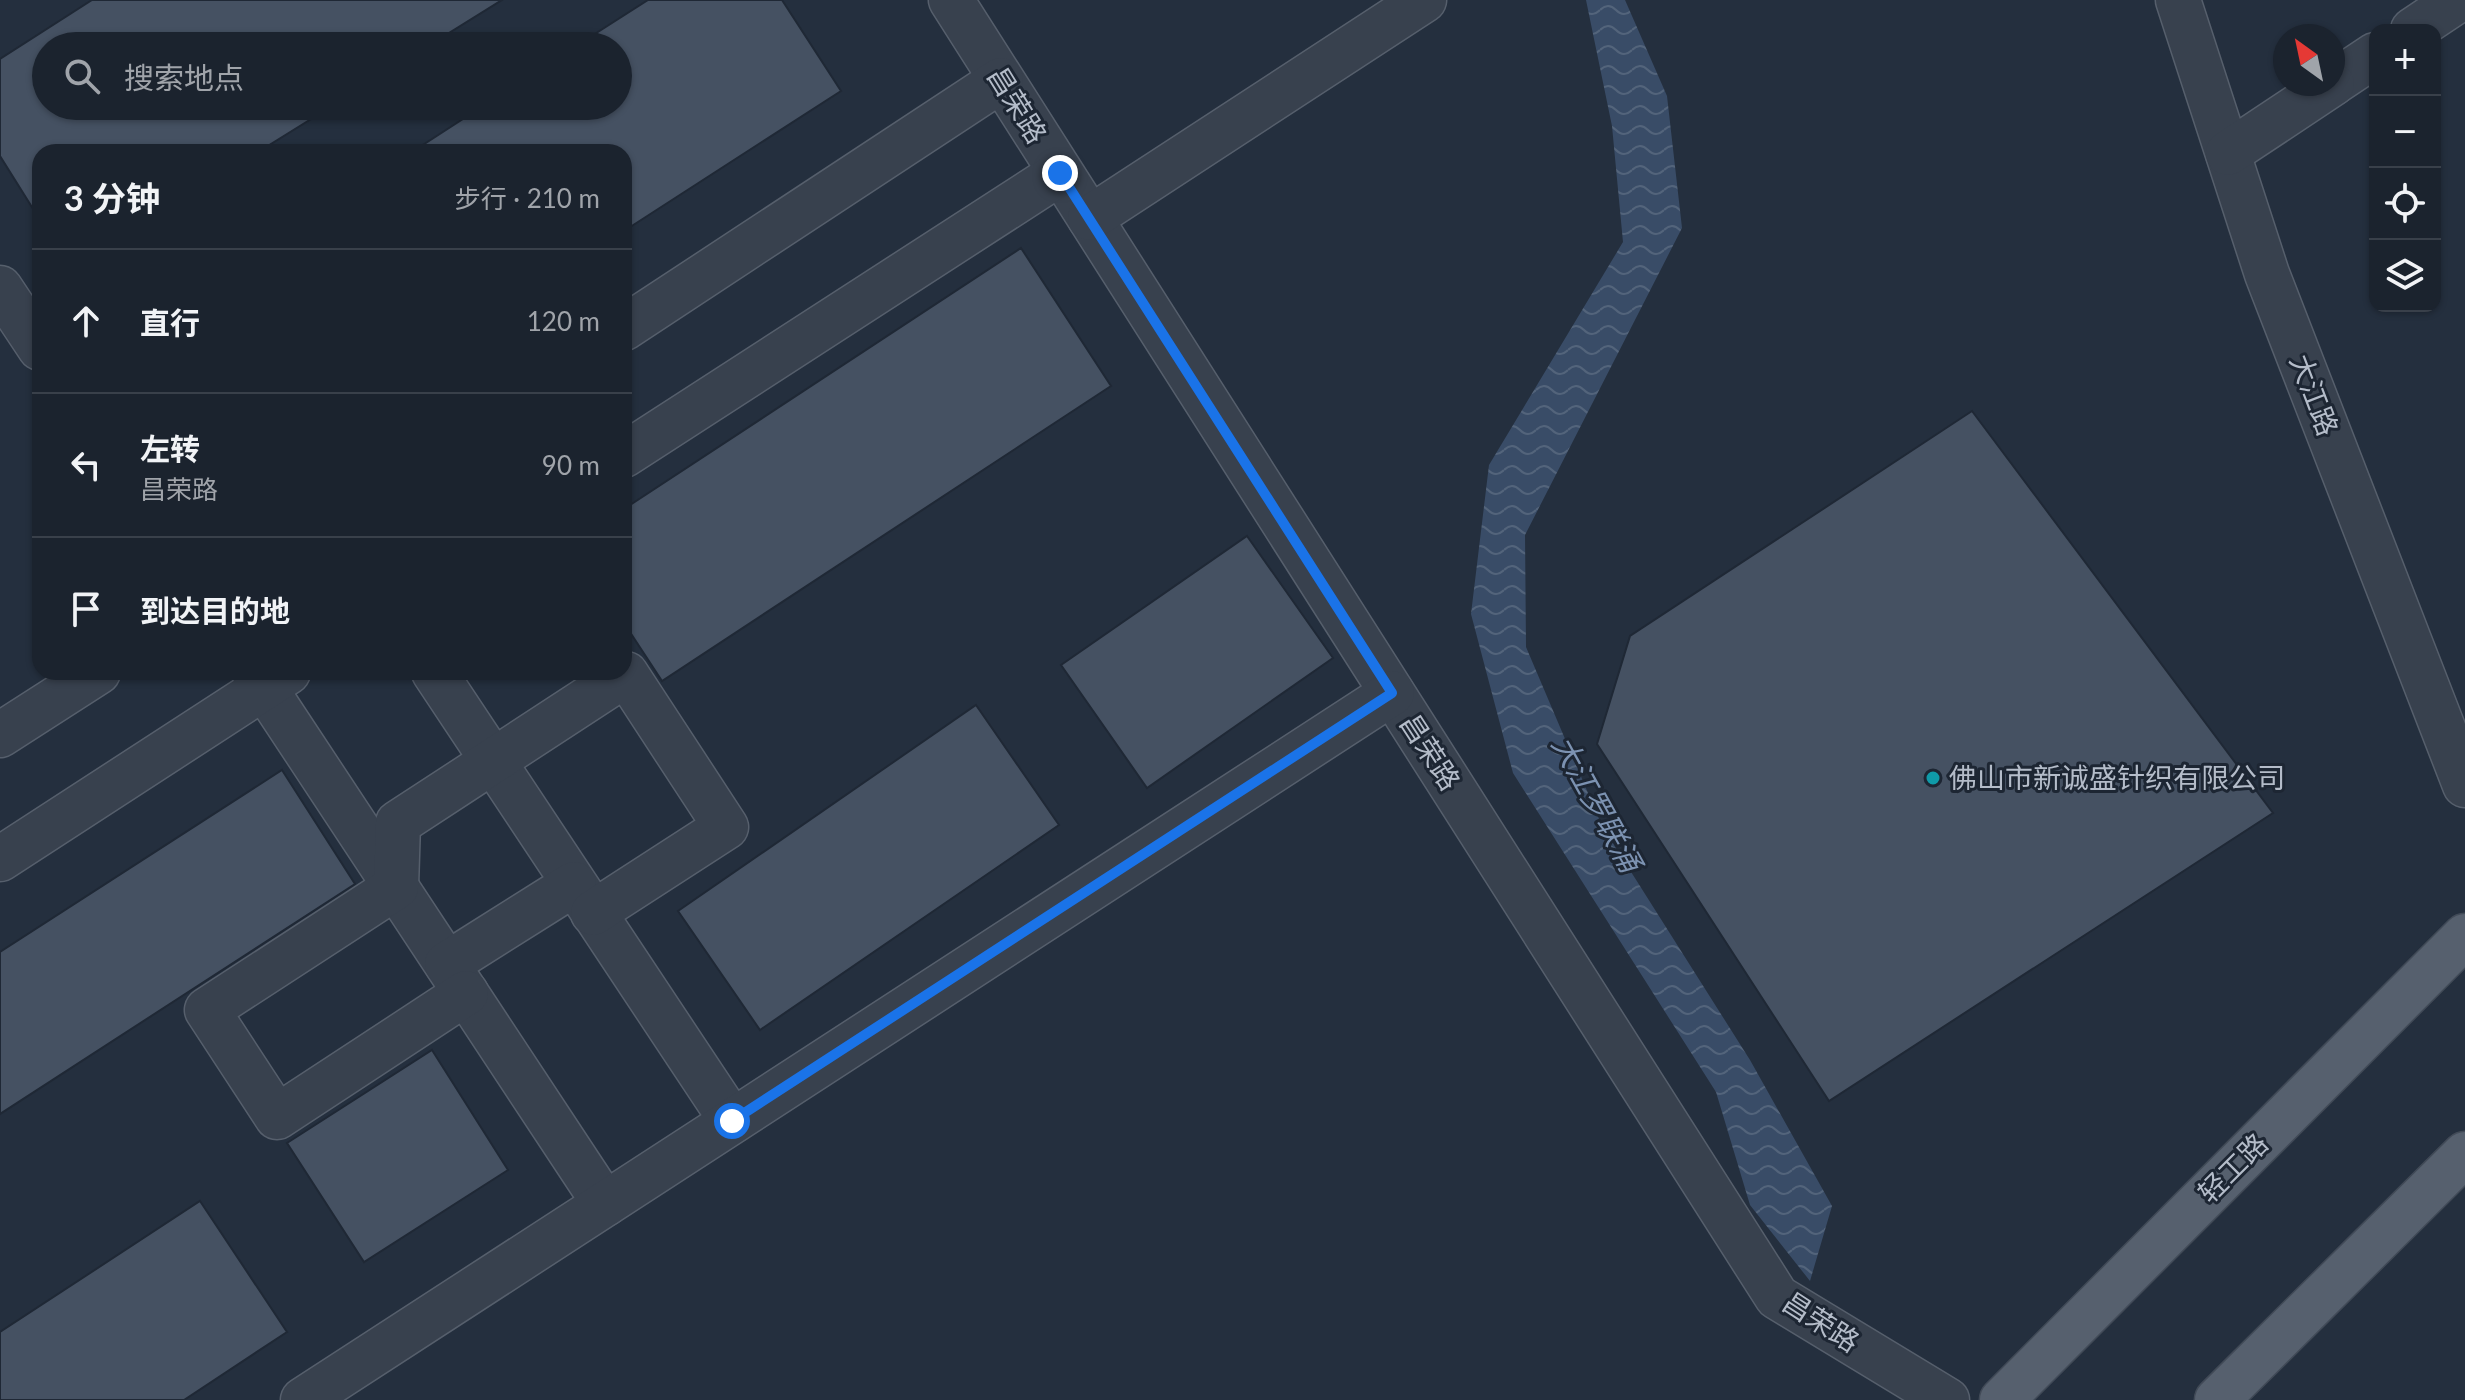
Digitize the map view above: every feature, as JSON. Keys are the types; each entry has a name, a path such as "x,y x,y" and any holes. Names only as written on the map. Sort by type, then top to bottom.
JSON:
{"main road":[{"name":"轻工路","path":"2002,1400 2465,936"},
{"path":"2217,1400 2465,1154"}],"street":[{"name":"昌荣路","path":"951,0 1777,1297 1947,1400"},
{"path":"1090,218 1424,0"},
{"name":"大江路","path":"2178,0 2267,274 2465,785"},
{"path":"2422,24 2458,0"},
{"path":"2345,75 2369,59"},
{"path":"632,323 1001,80"},
{"path":"2228,153 2314,96"},
{"path":"632,450 1060,173"},
{"path":"0,288 32,336"},
{"path":"0,735 86,680"},
{"path":"0,859 265,680"},
{"path":"271,680 396,887 605,1204"},
{"path":"439,680 732,1121"},
{"path":"396,887 398,823 617,680"},
{"path":"396,887 207,1010 277,1117 456,979 584,899 726,827 630,680"},
{"path":"303,1400 1392,693"}],"water":[{"path":"1586,0 1625,0 1667,96 1682,228 1525,535 1526,647 1602,826 1750,1060 1832,1206 1810,1281 1750,1205 1716,1092 1513,773 1471,614 1489,465 1623,242 1612,126"}],"building":[{"path":"92,0 502,0 451,32 42,32"},
{"path":"648,0 782,0 841,91 632,226 632,144 424,144 461,120 632,120 632,32 598,32"},
{"path":"32,38 32,120 309,120 271,144 32,144 32,207 0,156 0,59"},
{"path":"1021,248 1111,386 662,681 632,635 632,504"},
{"name":"佛山市新诚盛针织有限公司","path":"1972,411 2273,813 1829,1101 1597,744 1630,636"},
{"path":"1247,536 1333,658 1147,788 1061,665"},
{"path":"976,705 1059,825 760,1030 678,911"},
{"path":"282,770 355,884 0,1114 0,952"},
{"path":"432,1050 508,1170 364,1262 287,1143"},
{"path":"200,1201 287,1332 184,1400 0,1400 0,1332"}],"place":[{"name":"佛山市新诚盛针织有限公司","path":"1933,778"}],"route":[{"path":"732,1121 1392,693 1060,173"}],"water label":[{"name":"大江罗联涌","path":"1596,804"}]}
